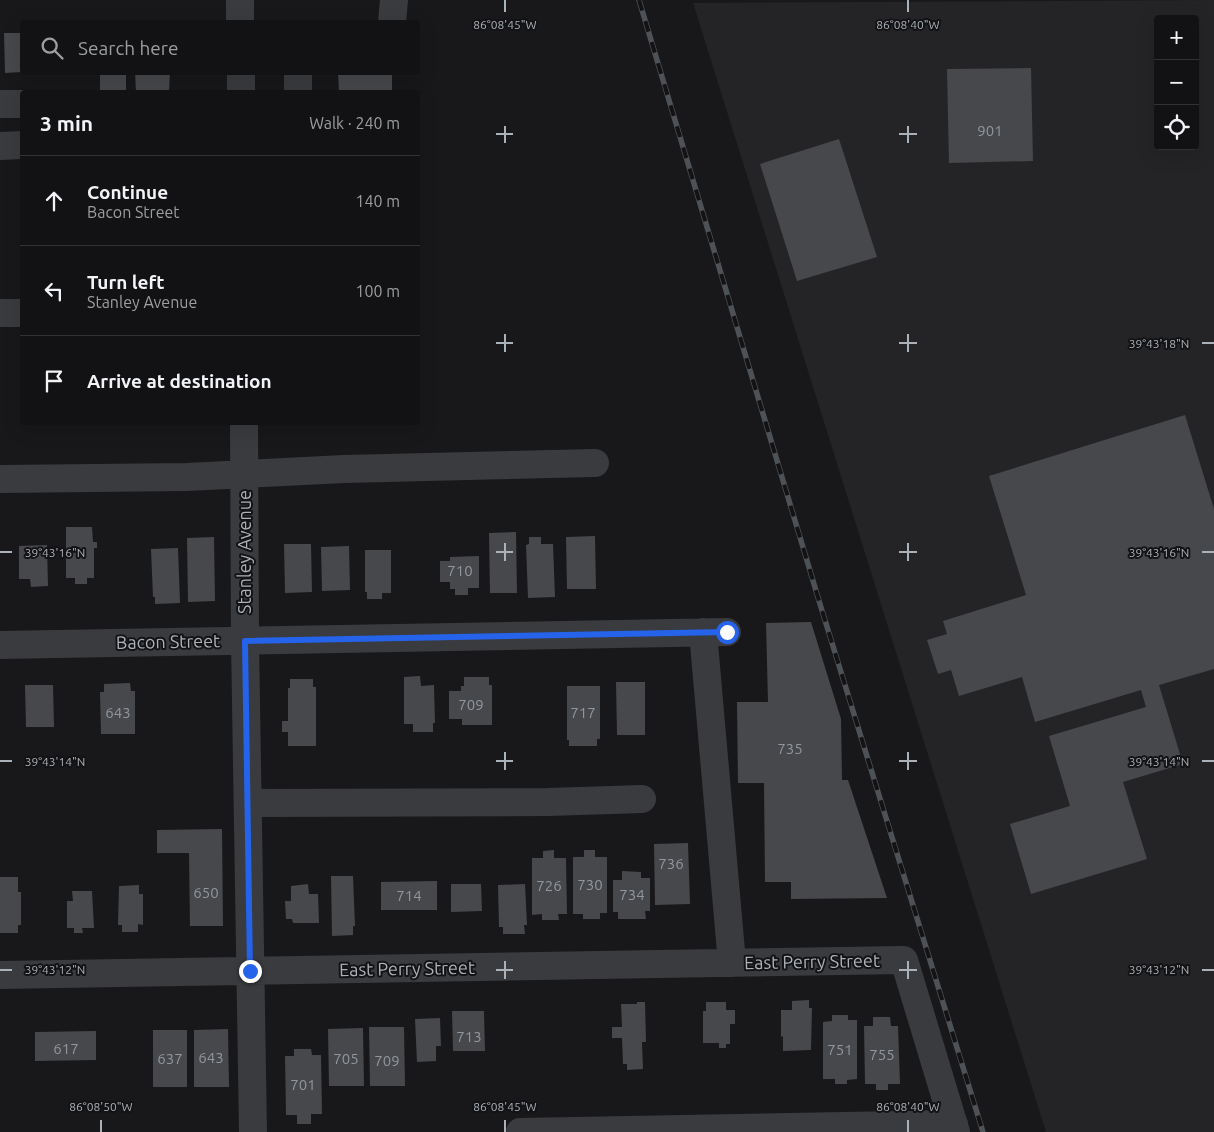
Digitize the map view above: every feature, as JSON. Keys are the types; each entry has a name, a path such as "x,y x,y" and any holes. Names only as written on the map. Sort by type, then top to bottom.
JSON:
{"street":[{"path":"240,0 240,20"},
{"path":"392,20 394,0"},
{"path":"241,75 241,90"},
{"path":"298,75 298,90"},
{"path":"0,146 20,145"},
{"path":"0,313 20,313"},
{"name":"Stanley Avenue","path":"244,425 245,641 253,1132"},
{"path":"0,479 186,477 344,469 595,463"},
{"name":"Bacon Street","path":"0,645 715,632 732,963"},
{"path":"248,804 548,802 642,799"},
{"name":"East Perry Street","path":"0,975 904,960 955,1128"},
{"path":"520,1132 955,1128"}],"shaded area":[{"path":"1214,0 1214,1132 1046,1132 693,3"}],"building":[{"path":"4,33 20,33 20,72 5,73"},
{"path":"1031,68 1033,161 949,163 947,69"},
{"path":"100,75 126,75 126,90 100,90"},
{"path":"135,75 170,75 169,90 136,90"},
{"path":"338,75 392,75 392,90 339,90"},
{"path":"839,139 877,257 797,281 760,164"},
{"path":"1185,415 1214,509 1214,669 1159,685 1183,764 1123,782 1147,859 1031,894 1010,824 1070,806 1049,736 1146,707 1141,690 1035,722 1022,677 959,696 951,670 938,674 927,640 947,634 943,621 1026,595 989,476"},
{"path":"66,527 92,527 93,542 97,542 97,548 94,548 94,578 87,578 87,584 75,584 75,578 66,578"},
{"path":"516,532 517,593 490,593 489,533"},
{"path":"595,536 596,589 567,589 566,537"},
{"path":"214,537 215,601 188,602 187,538"},
{"path":"529,537 541,537 541,544 553,544 555,597 528,598 526,545 529,544"},
{"path":"284,544 311,544 312,592 285,593"},
{"path":"47,545 48,586 31,587 30,579 19,579 19,546"},
{"path":"349,546 350,590 322,591 321,547"},
{"path":"178,548 180,603 155,604 151,549"},
{"path":"365,550 391,550 391,593 382,593 382,599 367,599 367,592 365,592"},
{"path":"479,556 479,588 468,588 468,595 455,595 455,589 450,589 450,582 440,582 440,561 450,561 450,557"},
{"path":"811,622 841,719 842,780 848,780 887,898 791,899 791,882 765,882 764,783 738,783 737,702 768,702 766,623"},
{"path":"420,676 421,686 434,685 435,723 433,723 433,732 413,732 413,724 404,724 404,677"},
{"path":"464,677 489,677 489,685 492,685 492,725 462,725 462,719 449,719 449,691 461,691 461,686 464,686"},
{"path":"290,679 313,679 313,687 316,687 316,746 288,746 288,732 282,732 282,721 288,721 288,688 290,688"},
{"path":"616,682 645,682 645,735 617,735"},
{"path":"130,683 131,691 135,691 135,734 101,734 100,692 104,692 104,684"},
{"path":"25,685 53,685 54,727 26,727"},
{"path":"567,686 600,686 600,739 597,739 597,746 569,746 569,740 567,740"},
{"path":"222,829 223,926 190,926 189,853 157,853 157,830"},
{"path":"688,843 690,904 655,905 654,844"},
{"path":"554,850 554,858 566,858 567,914 558,914 559,920 542,920 542,914 532,915 532,858 543,858 543,851"},
{"path":"584,850 595,850 595,857 607,857 607,913 600,913 600,919 583,919 583,914 573,914 573,857 584,857"},
{"path":"622,871 641,872 641,878 650,878 650,911 645,911 646,919 618,919 618,912 613,912 613,880 622,880"},
{"path":"331,876 353,876 355,926 353,926 353,935 332,936"},
{"path":"0,877 18,877 18,892 21,892 21,925 18,925 18,933 0,933"},
{"path":"437,881 437,910 381,910 381,882"},
{"path":"308,884 309,894 318,894 319,923 293,923 292,919 286,919 285,901 291,901 291,886"},
{"path":"451,884 481,884 482,911 451,912"},
{"path":"525,884 527,925 524,925 525,934 503,934 503,927 499,927 498,885"},
{"path":"139,885 139,894 143,894 143,925 138,924 138,932 122,932 122,925 118,925 119,886"},
{"path":"72,891 92,891 94,928 82,928 83,933 74,933 74,928 67,928 67,901 73,901"},
{"path":"809,1000 809,1008 812,1008 811,1050 783,1051 781,1010 792,1010 792,1001"},
{"path":"637,1002 645,1002 646,1042 642,1042 643,1069 627,1070 627,1064 623,1064 622,1038 612,1038 612,1027 622,1027 621,1004 637,1004"},
{"path":"706,1002 726,1002 726,1010 735,1010 735,1024 730,1024 730,1044 726,1044 726,1048 719,1048 719,1043 703,1043 703,1011 706,1011"},
{"path":"452,1011 484,1011 485,1051 453,1051"},
{"path":"832,1015 848,1015 848,1020 857,1020 857,1079 847,1080 847,1084 835,1084 835,1079 823,1079 823,1022 832,1021"},
{"path":"873,1017 890,1017 891,1026 898,1026 900,1084 888,1084 888,1090 876,1090 876,1084 865,1084 864,1026 873,1026"},
{"path":"440,1018 441,1046 436,1046 436,1061 417,1062 415,1019"},
{"path":"369,1027 404,1027 405,1086 370,1086"},
{"path":"363,1028 364,1086 329,1086 328,1029"},
{"path":"228,1029 229,1087 194,1087 194,1030"},
{"path":"153,1030 187,1030 187,1087 153,1087"},
{"path":"96,1031 96,1060 35,1061 35,1032"},
{"path":"294,1049 311,1049 312,1055 321,1055 322,1114 311,1114 311,1124 297,1124 297,1115 286,1115 285,1056 294,1056"}],"railway":[{"path":"639,0 820,604 983,1132"}],"route":[{"path":"250,971 245,641 727,632"}]}
